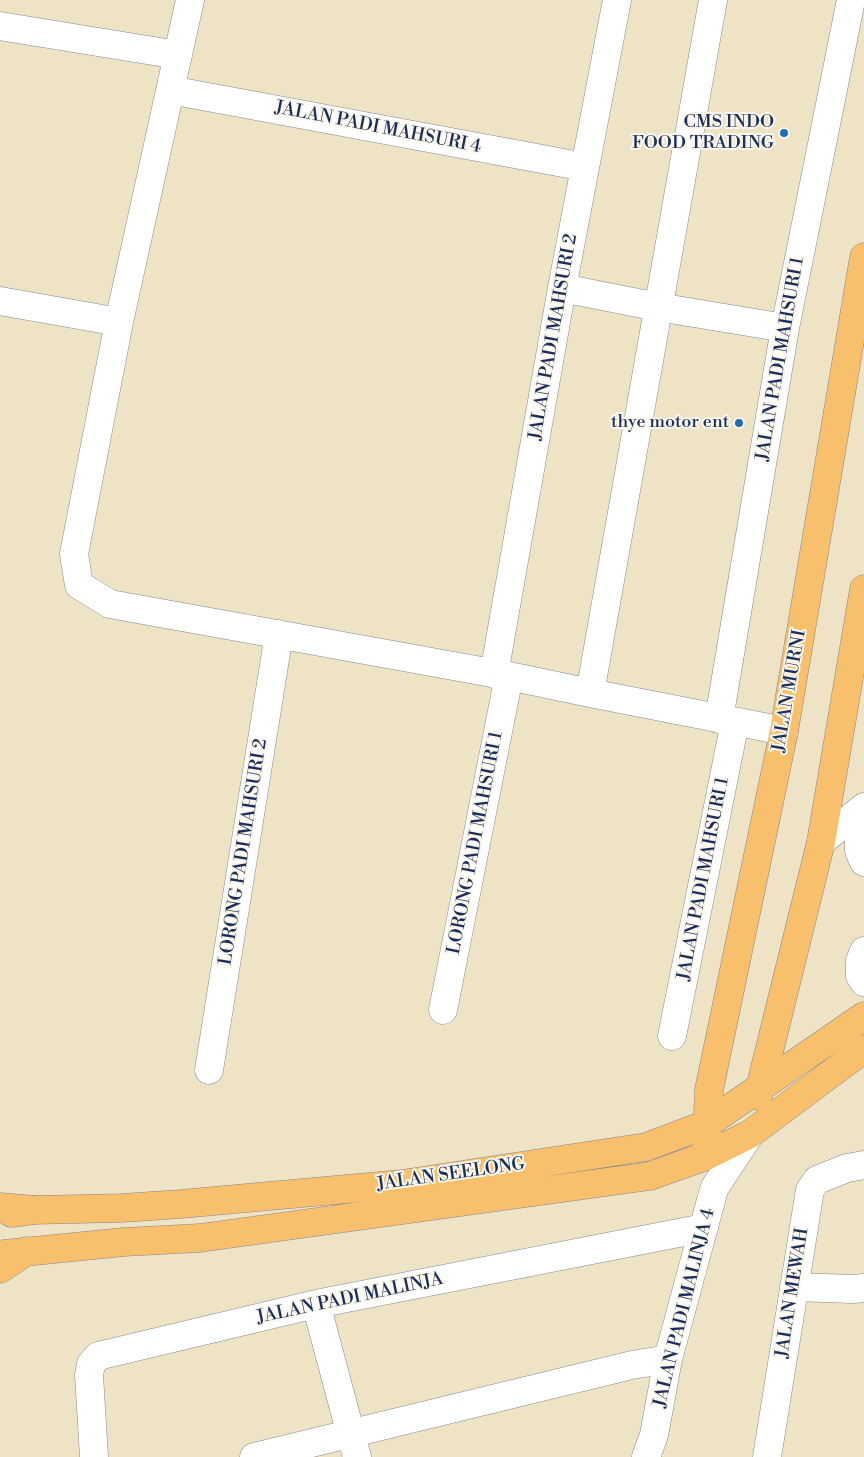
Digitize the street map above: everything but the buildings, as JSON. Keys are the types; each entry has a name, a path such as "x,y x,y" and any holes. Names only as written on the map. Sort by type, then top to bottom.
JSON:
{"main road":[{"name":"JALAN MURNI","path":"706,1156 709,1090 784,731 864,257"},
{"path":"750,1134 821,842 864,589"},
{"name":"JALAN SEELONG","path":"0,1214 34,1210 122,1208 181,1204 402,1184 646,1147 707,1124 864,1016"},
{"name":"JALAN SEELONG","path":"0,1254 124,1242 220,1236 650,1176 706,1156 750,1134 864,1049"},
{"path":"0,1207 34,1210"},
{"path":"0,1269 27,1251"}],"street":[{"path":"190,0 119,322 74,554 79,585 110,604 502,675 784,731"},
{"name":"JALAN PADI MAHSURI 2","path":"502,675 562,288 617,0"},
{"path":"590,693 713,0"},
{"name":"JALAN PADI MAHSURI 1","path":"672,1036 727,720 785,328 851,0"},
{"path":"0,26 178,55"},
{"name":"JALAN PADI MAHSURI 4","path":"170,90 585,167"},
{"path":"562,288 658,307 785,328"},
{"path":"0,301 119,322"},
{"name":"LORONG PADI MAHSURI 2","path":"208,1070 279,634"},
{"name":"LORONG PADI MAHSURI 1","path":"444,1010 502,675"},
{"path":"821,842 859,812"},
{"path":"859,812 858,851 864,862"},
{"path":"864,950 860,961 860,976 864,982"},
{"name":"JALAN PADI MALINJA 4","path":"646,1457 654,1435 668,1359 715,1187 750,1134"},
{"name":"JALAN PADI MALINJA 4","path":"706,1156 715,1187"},
{"name":"JALAN MEWAH","path":"767,1457 810,1190 818,1180 847,1168 864,1166"},
{"name":"JALAN PADI MALINJA","path":"94,1457 89,1375 91,1364 98,1356 316,1304 704,1228"},
{"path":"794,1287 853,1290 864,1288"},
{"path":"316,1304 354,1445"},
{"path":"254,1457 354,1445 632,1365 668,1359"}],"place":[{"name":"CMS INDO FOOD TRADING","path":"784,133"},
{"name":"thye motor ent","path":"739,423"}]}
